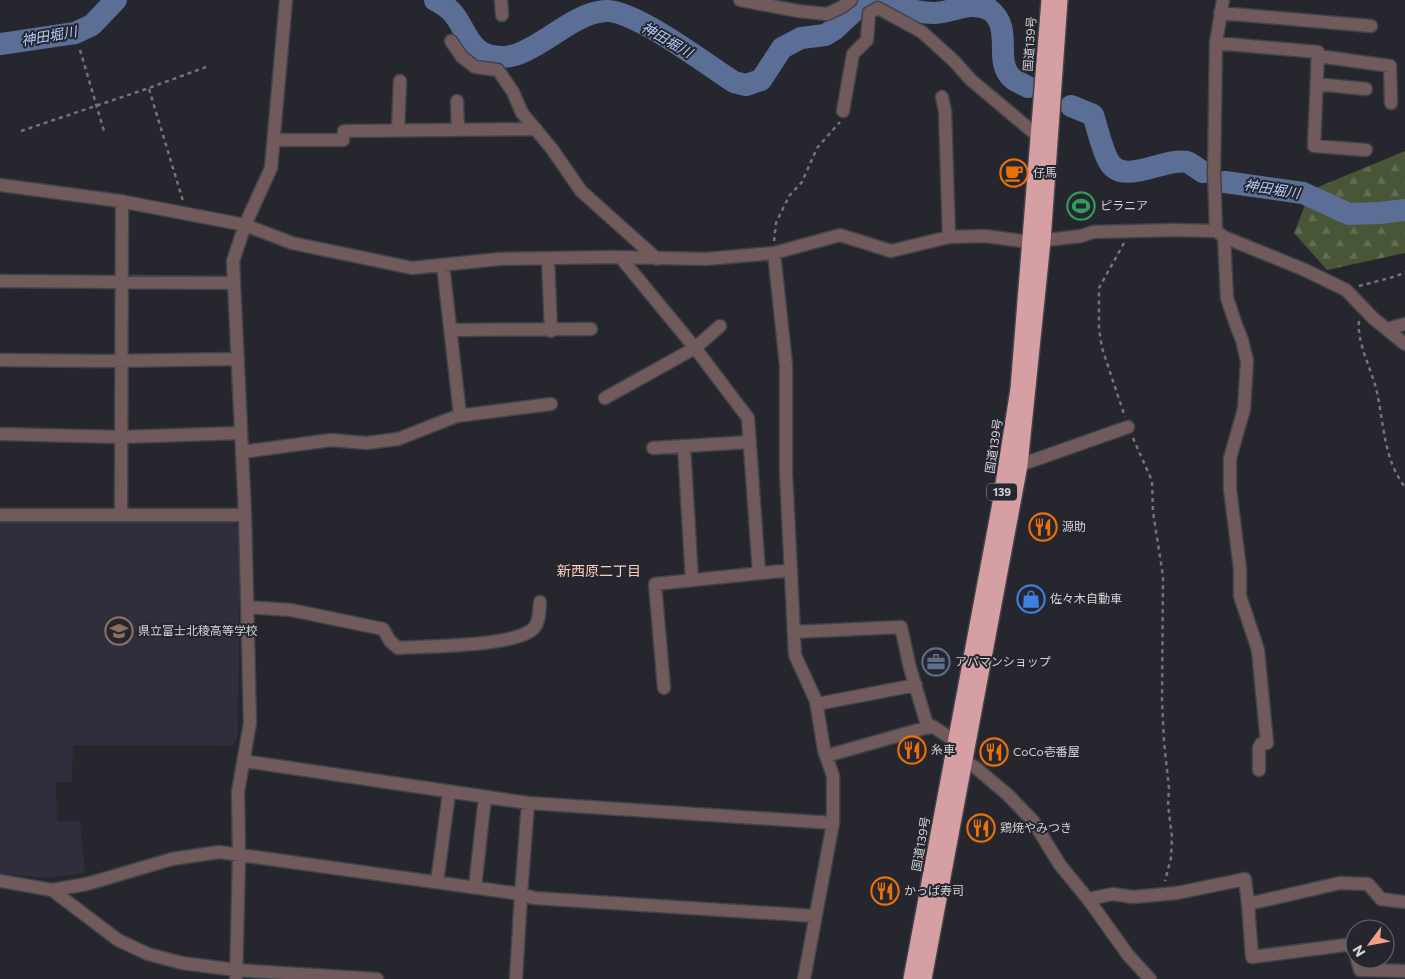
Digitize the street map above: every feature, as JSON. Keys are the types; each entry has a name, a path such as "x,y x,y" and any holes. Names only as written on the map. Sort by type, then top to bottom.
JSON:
{"highway":[{"name":"国道139号","path":"911,979 1000,504 1018,390 1037,242 1039,137 1049,0"},
{"name":"国道139号","path":"924,979 1020,465 1037,242 1060,0"}],"street":[{"path":"236,974 238,792 250,723 245,515 233,261 244,225 271,168 286,0"},
{"path":"500,0 502,15"},
{"path":"740,0 798,11 827,14 842,7 851,0"},
{"path":"1222,0 1216,43 1214,174 1227,298 1242,340 1247,361 1244,409 1230,458 1230,489 1240,569 1240,596 1253,631 1262,671 1267,743 1261,744 1259,748 1259,770"},
{"path":"843,110 853,54 867,40 869,13 878,8 922,32 954,61 971,80 1039,137"},
{"path":"1220,14 1371,26"},
{"path":"451,41 462,57 475,67 498,70 513,92 522,113 552,149 582,191 657,259"},
{"path":"1216,43 1318,52 1314,146 1366,150"},
{"path":"1318,56 1390,66 1391,102"},
{"path":"398,130 400,81"},
{"path":"1317,84 1366,89"},
{"path":"942,97 945,111 949,237"},
{"path":"457,101 458,130"},
{"path":"274,140 342,140 344,131 536,129"},
{"path":"0,185 122,201 244,225 292,243 412,268 499,259 706,259 774,253 840,234 891,251 949,237 985,236 1037,242 1081,236 1092,232 1132,231 1220,234 1305,270 1346,290 1361,306 1405,344"},
{"path":"121,514 122,201"},
{"path":"774,253 786,365 786,473 795,655 817,704 826,756 833,776 833,824 804,979"},
{"path":"548,258 551,330"},
{"path":"621,258 695,348 748,418 759,573"},
{"path":"443,265 460,415"},
{"path":"0,282 234,283"},
{"path":"1387,329 1405,324"},
{"path":"606,398 695,348 720,326"},
{"path":"451,330 591,329"},
{"path":"0,360 238,359"},
{"path":"242,452 332,440 366,443 398,439 460,415 551,404"},
{"path":"1020,465 1128,427"},
{"path":"0,434 121,437 241,433"},
{"path":"653,448 750,442"},
{"path":"684,446 692,580"},
{"path":"0,515 245,515"},
{"path":"664,688 655,584 791,570"},
{"path":"247,607 291,610 383,629 390,641 398,648 490,643 524,634 534,628 539,618 540,602"},
{"path":"794,632 900,627 928,728"},
{"path":"817,704 916,685"},
{"path":"826,756 932,726 955,741"},
{"path":"244,761 528,803 833,824"},
{"path":"964,761 1008,795 1033,821 1060,865 1088,899 1128,955 1150,979"},
{"path":"437,882 449,792"},
{"path":"474,887 485,797"},
{"path":"516,979 520,894 528,803"},
{"path":"0,880 52,890 87,884 172,859 219,852 474,887 534,898 815,916"},
{"path":"1088,899 1114,894 1133,897 1161,895 1245,879 1252,956 1345,945"},
{"path":"1248,904 1340,883 1368,884 1381,899 1405,902"},
{"path":"52,890 118,940 148,954 236,974 377,979"},
{"path":"1360,969 1405,971"}],"path":[{"path":"80,50 104,131"},
{"path":"21,131 206,67"},
{"path":"149,88 187,214"},
{"path":"774,253 775,228 789,196 802,182 817,148 840,123 843,110"},
{"path":"1132,231 1099,288 1098,307 1102,348 1128,427 1152,481 1153,512 1162,576 1162,700 1168,805 1172,837 1171,858 1161,895"},
{"path":"1346,290 1405,272"},
{"path":"1361,306 1358,331 1376,388 1386,445 1399,479 1405,487"}],"shaded area":[{"name":"県立富士北稜高等学校","path":"0,520 232,521 240,527 238,736 232,746 73,745 72,782 56,782 57,821 80,821 85,873 44,878 0,873"}],"green space":[{"path":"1405,151 1405,253 1327,270 1294,233 1311,190"}],"waterway":[{"name":"神田堀川","path":"0,44 75,33 92,25 116,0"},
{"name":"神田堀川","path":"435,0 451,11 473,45 483,53 499,57 514,55 544,41 589,14 605,11 618,13 634,19 670,39 734,82 746,85 761,80 782,48 801,38 825,35 835,29 866,0"},
{"name":"神田堀川","path":"887,0 910,10 929,13 969,6 990,10 1001,26 1004,63 1007,71 1014,79 1028,87"},
{"name":"神田堀川","path":"1071,106 1093,115 1101,144 1114,168 1133,172 1166,164 1187,162 1203,172"},
{"name":"神田堀川","path":"1225,182 1303,193 1349,214 1405,210"}],"place":[{"name":"仔馬","path":"1014,173"},
{"name":"ピラニア","path":"1081,206"},
{"name":"源助","path":"1043,527"},
{"name":"佐々木自動車","path":"1031,599"},
{"name":"県立富士北稜高等学校","path":"119,631"},
{"name":"アパマンショップ","path":"936,662"},
{"name":"糸車","path":"912,750"},
{"name":"CoCo壱番屋","path":"994,752"},
{"name":"鶏焼やみつき","path":"981,828"},
{"name":"かっぱ寿司","path":"885,891"}],"district":[{"name":"新西原二丁目","path":"599,571"}]}
